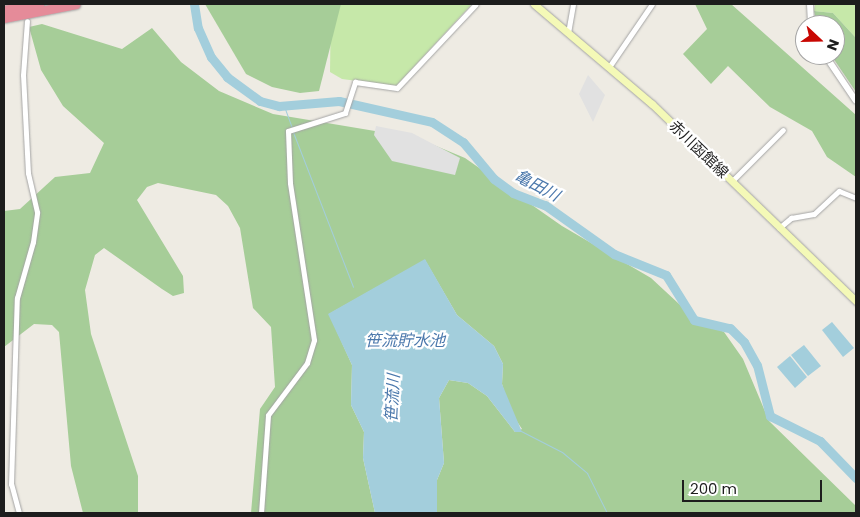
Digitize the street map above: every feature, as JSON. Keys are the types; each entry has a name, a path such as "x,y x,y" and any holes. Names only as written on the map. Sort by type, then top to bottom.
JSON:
{"highway":[{"path":"4,10 39,4"},
{"path":"4,18 76,4"}],"main road":[{"name":"赤川函館線","path":"534,4 609,67 856,302"}],"street":[{"path":"261,513 268,415 304,369 314,340 287,159 292,128 342,114 348,107 355,82 397,88 476,4"},
{"path":"568,34 573,4"},
{"path":"609,67 652,4"},
{"path":"19,513 11,484 17,298 37,212 28,174 22,54 27,21"},
{"path":"832,65 856,101"},
{"path":"732,182 783,130"},
{"path":"779,228 791,218 814,214 839,190 856,198"}],"green space":[{"path":"205,4 341,4 319,91 300,93 272,87 246,74"},
{"path":"331,4 472,4 396,86 342,79 330,72"},
{"path":"695,4 731,4 795,61 795,65 800,65 856,115 856,177 827,157 812,131 770,107 728,66 711,84 683,54 707,29"},
{"path":"815,4 856,4 856,38 845,26 845,15 814,11"},
{"path":"814,11 833,13 835,15 815,15"},
{"path":"42,24 122,49 152,28 181,62 219,91 273,114 417,138 465,158 562,226 651,278 692,316 724,332 743,359 769,421 856,506 856,513 437,513 437,480 444,463 439,398 449,380 468,383 487,396 515,432 522,429 510,411 502,384 503,364 494,346 457,315 425,260 329,314 352,365 351,405 364,432 363,458 375,513 251,513 260,409 275,387 271,327 253,308 240,228 228,206 216,195 158,183 147,187 137,200 183,276 184,293 173,296 104,248 95,255 85,290 91,334 138,476 138,513 83,513 71,466 59,332 52,325 34,324 4,347 4,211 20,209 55,177 90,173 104,143 63,106 41,70 29,27"},
{"path":"845,26 856,38 856,92 838,65 845,65"}],"shaded area":[{"path":"588,75 605,95 593,122 579,94"},
{"path":"376,126 412,133 460,158 455,175 392,161 374,135"}],"water":[{"name":"笹流貯水池","path":"425,259 457,315 494,346 503,364 502,384 522,432 515,432 487,396 468,383 449,380 439,398 444,463 437,480 437,513 375,513 363,458 364,432 351,405 352,365 328,314"},
{"path":"832,322 854,348 843,357 822,330"},
{"path":"804,345 821,366 808,376 791,355"},
{"path":"790,356 807,377 795,388 777,367"}],"waterway":[{"name":"亀田川","path":"194,4 198,28 211,57 227,77 260,101 279,106 339,101 432,122 463,142 494,179 513,193 545,205 614,254 666,275 694,320 730,328 744,342 757,365 770,416 820,441 856,478"},
{"name":"笹流川","path":"284,106 292,128"},
{"name":"笹流川","path":"293,132 353,287"},
{"path":"521,431 562,452 587,473 607,513"}]}
